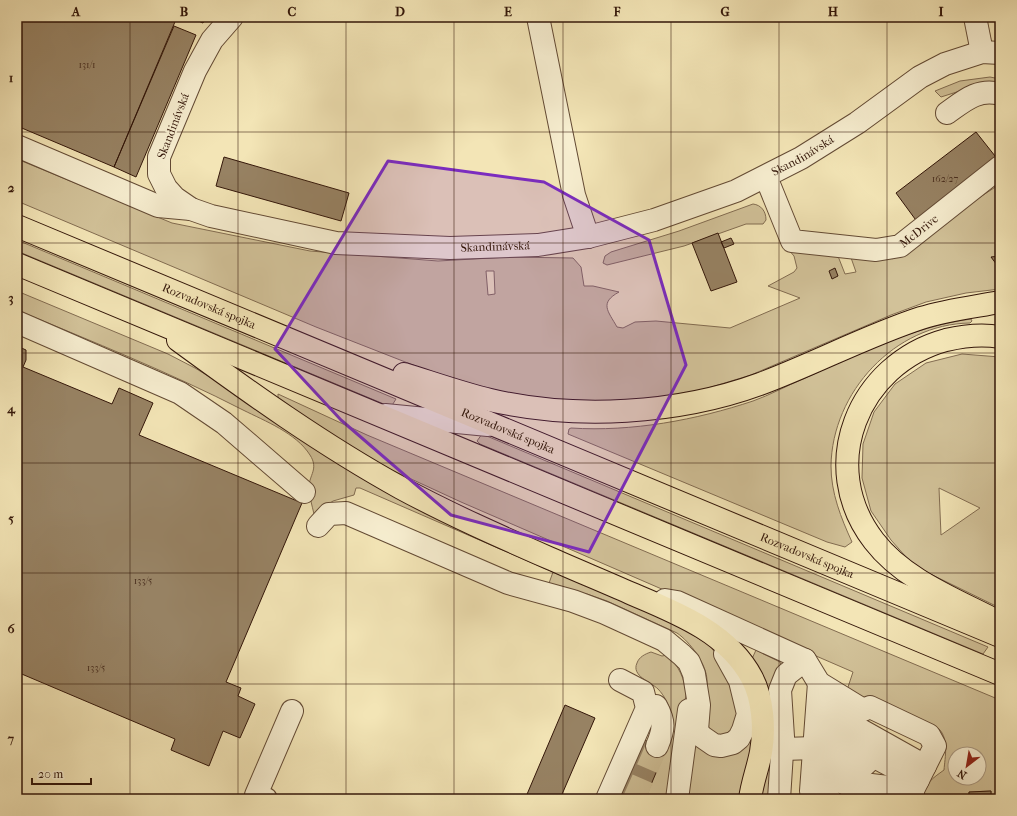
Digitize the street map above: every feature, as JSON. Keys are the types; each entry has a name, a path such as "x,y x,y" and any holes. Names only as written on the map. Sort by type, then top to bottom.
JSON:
{"highway":[{"name":"Rozvadovská spojka","path":"17,226 997,633"},
{"path":"17,264 1000,674"},
{"path":"288,339 491,400 532,407 602,412 682,404 708,400 734,393 785,374 904,324 938,313 994,306"},
{"path":"149,319 249,392 359,463 400,487 473,524 674,612 700,626 720,641 736,656 752,678 758,693 763,718 763,740 750,799"},
{"path":"997,633 912,576 890,559 873,541 862,522 850,493 847,468 848,446 856,418 877,383 896,365 924,348 953,339 975,336 1000,337"}],"street":[{"name":"Skandinávská","path":"232,17 212,40 195,70 159,158 159,174 166,188 175,198 191,209 212,216 336,243 450,248 538,245 588,237 654,220 736,191 802,158 858,123 920,77 958,58 991,53 975,17"},
{"path":"538,17 574,195 588,237"},
{"path":"947,113 973,94 987,92 1000,94"},
{"path":"17,146 158,206 191,209"},
{"name":"McDrive","path":"766,177 786,223 792,241 876,250 900,246 1000,167"},
{"path":"17,322 180,393 224,424 304,492"},
{"path":"394,383 480,456"},
{"path":"381,415 495,425"},
{"path":"318,526 329,514 346,513 508,583 573,601 642,629 674,646 689,662 695,682 699,705 697,730 701,736 714,745 727,746 739,738 746,722 748,714 744,693 740,681 727,656 700,626"},
{"path":"634,595 677,602 805,660 819,683 862,720 878,749"},
{"path":"779,799 783,749 783,714 780,690 786,675 805,660"},
{"path":"977,664 1000,665"},
{"path":"607,799 647,708 643,692 620,680"},
{"path":"677,799 689,709 695,682"},
{"path":"819,683 811,791 830,799"},
{"path":"647,708 656,706 662,716 663,731 657,746"},
{"path":"862,720 870,707 929,735 935,746 917,784"},
{"path":"266,799 256,795 292,711"},
{"path":"817,716 862,720"},
{"path":"817,716 878,749 917,784"},
{"path":"783,749 858,771 878,749"},
{"path":"814,758 859,795 871,785 917,784"}],"highlighted area":[{"path":"388,161 544,182 649,240 686,365 589,552 451,515 341,420 275,349"}],"shaded area":[{"path":"990,77 1000,79 1000,89 963,90 941,97 935,91 960,81"},
{"path":"17,159 172,223 310,251 438,261 509,257 573,258 581,267 584,286 593,286 619,292 609,300 607,304 608,312 617,327 623,328 635,322 656,321 730,328 800,298 768,286 794,272 797,268 794,256 787,248 836,251 845,274 856,272 849,252 887,253 892,259 948,218 1000,184 1000,289 966,293 926,302 891,315 751,375 685,395 610,404 530,398 453,381 316,327 17,201","holes":["486,271 494,271 495,294 488,295"]},
{"path":"753,204 764,211 766,220 763,224 746,224 684,246 607,265 603,263 605,256 611,252 679,231"},
{"path":"17,240 396,399 391,407 17,251"},
{"path":"17,291 168,354 195,368 261,408 655,611 709,645 717,655 742,711 735,725 726,734 717,737 703,725 707,692 706,674 697,654 677,633 607,601 587,594 577,595 548,586 553,572 360,488 356,488 354,495 333,501 314,514 310,497 309,483 314,464 310,455 297,440 280,428 187,383 17,310"},
{"path":"971,319 972,321 970,323 943,326 917,335 893,349 873,367 856,388 843,413 834,439 831,466 831,476 837,505 852,542 845,547 827,542 568,434 569,429 571,428 617,428 664,423 731,408 766,396 843,361 906,335 927,328"},
{"path":"962,354 1000,357 1000,608 914,566 891,540 871,511 862,478 863,444 874,412 895,384 926,363","holes":["939,488 980,508 941,535"]},
{"path":"278,394 367,435 1000,700 1000,799 991,799 991,791 969,792 969,799 923,799 923,794 929,782 944,770 946,748 942,733 939,729 846,693 853,672 461,502 370,460 278,401"},
{"path":"482,434 988,647 983,654 480,444 477,441"},
{"path":"756,650 780,662 781,665 773,702 769,799 757,799 751,661"},
{"path":"651,652 662,656 667,655 671,659 681,673 686,695 671,799 645,799 671,713 666,700 660,691 637,672 636,668 639,659"},
{"path":"756,722 745,799 683,799 690,739 701,748"}],"building":[{"path":"17,17 177,17 114,167 17,126"},
{"path":"189,17 206,17 203,23"},
{"path":"174,26 196,35 136,177 114,167"},
{"path":"976,132 999,161 918,223 896,193"},
{"path":"224,157 349,193 341,221 216,186"},
{"path":"718,233 737,282 711,291 692,243"},
{"path":"731,238 734,244 724,248 721,242"},
{"path":"1000,256 1000,269 991,257"},
{"path":"835,268 838,276 832,279 829,271"},
{"path":"17,346 26,350 26,360 23,367 112,404 119,388 153,403 139,435 302,503 226,682 241,688 238,696 255,704 240,738 223,731 209,766 171,750 175,739 17,672"},
{"path":"565,705 595,718 560,799 525,799"},
{"path":"642,739 666,749 645,799 616,799"},
{"path":"991,791 991,799 969,799 969,792"}],"tunnel":[{"path":"634,799 657,746"}]}
